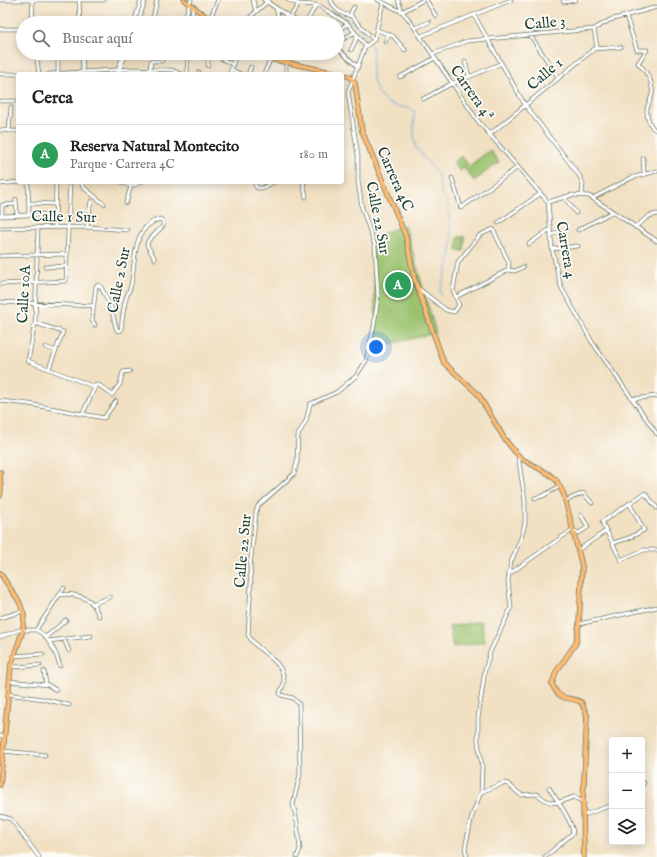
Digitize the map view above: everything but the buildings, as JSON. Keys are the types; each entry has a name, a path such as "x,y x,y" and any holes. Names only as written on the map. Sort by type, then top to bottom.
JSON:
{"main road":[{"path":"184,0 190,2 203,16"},
{"path":"275,60 332,72"},
{"path":"344,76 353,80"},
{"name":"Carrera 4C","path":"353,80 356,86 362,131 406,237 414,278 444,363 478,394 504,438 518,455 522,459 550,474 560,486"},
{"path":"0,476 0,496"},
{"path":"560,486 566,501 582,566 580,624 576,643 556,672 552,684 558,695 563,698 578,700 584,705 586,710 583,802 584,857"},
{"path":"0,573 20,603 23,611 23,630 11,665 2,736 3,751 0,785"}],"street":[{"path":"0,0 104,0"},
{"path":"32,0 33,16"},
{"path":"79,0 80,16"},
{"path":"136,16 141,0"},
{"path":"140,16 145,0"},
{"path":"154,16 157,0"},
{"path":"210,16 218,0"},
{"path":"253,0 256,12"},
{"path":"288,0 299,4 316,5 335,16"},
{"path":"331,0 337,10 343,14 352,16"},
{"name":"Carrera 4ª","path":"378,0 402,12 421,36 452,84 489,135 548,202"},
{"path":"398,0 402,12 423,0"},
{"path":"426,0 436,16"},
{"path":"421,36 511,0"},
{"path":"563,1 576,0"},
{"path":"252,16 267,1 288,16"},
{"path":"185,16 190,2"},
{"path":"353,80 370,43 378,30 383,3"},
{"path":"291,16 299,4"},
{"path":"310,16 316,5"},
{"path":"354,6 351,12 352,16 370,43"},
{"path":"192,16 193,7"},
{"path":"276,8 278,16"},
{"name":"Calle 3","path":"433,54 467,41 594,29 610,20 657,8"},
{"path":"474,14 500,64 525,105 579,175 583,183 582,195"},
{"path":"626,16 637,50 647,50 638,63 650,78 652,93 647,109 648,119 657,131"},
{"path":"344,22 370,43"},
{"path":"415,28 429,22"},
{"path":"344,26 348,24"},
{"path":"0,29 16,29"},
{"path":"594,29 597,48 621,47"},
{"path":"378,30 393,36 405,50"},
{"path":"344,39 356,33"},
{"path":"351,50 356,33"},
{"path":"385,42 389,34"},
{"path":"530,35 558,77"},
{"name":"Calle 1","path":"489,135 558,77 597,48"},
{"path":"344,54 358,67"},
{"path":"400,77 435,58"},
{"path":"37,60 39,72"},
{"path":"58,60 58,72"},
{"path":"82,60 83,72 118,72 131,69 172,70 176,72"},
{"path":"118,72 122,60"},
{"path":"118,72 124,60"},
{"path":"187,72 188,60"},
{"path":"208,60 208,66"},
{"path":"224,60 233,65"},
{"path":"230,72 234,60"},
{"path":"265,72 270,60"},
{"path":"150,70 150,61 162,61"},
{"path":"466,61 469,76"},
{"path":"285,62 286,72"},
{"path":"423,99 469,76 500,64"},
{"path":"249,72 251,67"},
{"path":"231,69 236,72"},
{"path":"0,74 16,74"},
{"name":"Calle 22 Sur","path":"297,857 300,849 293,804 300,774 299,704 294,698 282,695 280,693 284,682 278,664 254,644 248,635 251,558 258,506 294,474 297,462 298,435 306,421 310,404 337,392 356,376 366,361 378,296 375,246 362,208 358,156 348,92 353,80"},
{"path":"0,101 16,101"},
{"path":"8,131 11,107"},
{"path":"0,130 16,131"},
{"path":"643,158 644,174"},
{"path":"452,178 461,208 518,167"},
{"path":"593,198 631,178 657,171"},
{"path":"0,184 16,182"},
{"path":"28,184 29,214"},
{"path":"55,227 56,184"},
{"path":"0,284 66,281 70,184"},
{"path":"82,184 83,187 104,204"},
{"path":"126,203 134,184"},
{"path":"255,184 257,188 262,188 267,184"},
{"path":"303,184 306,197"},
{"path":"498,223 540,194"},
{"path":"548,202 564,197 582,195 593,198 612,212 657,240"},
{"path":"564,197 576,213"},
{"path":"16,199 17,215"},
{"path":"87,227 91,201"},
{"name":"Carrera 4","path":"548,202 552,249 561,287 592,342 657,434"},
{"path":"28,203 56,204"},
{"path":"16,204 2,205 1,216 55,214"},
{"path":"578,230 612,212"},
{"path":"635,227 649,216 657,214"},
{"name":"Calle 2 Sur","path":"0,302 36,302 94,306 96,286 98,285 101,287 111,308 118,331 121,330 125,300 131,286 134,249 147,226 153,221 160,219 163,221 163,226 148,241 147,245 155,259"},
{"name":"Calle 10A","path":"38,227 35,323 28,361 49,368"},
{"name":"Calle 1 Sur","path":"0,228 87,227 128,230"},
{"path":"418,288 450,312 454,312 459,305 453,290 458,262 480,236 493,228 509,263 508,270"},
{"path":"529,244 550,229"},
{"path":"551,235 561,231"},
{"path":"552,249 578,246"},
{"path":"0,256 66,254"},
{"path":"45,267 67,266"},
{"path":"456,297 508,270 515,271 523,267"},
{"path":"94,306 92,320 95,325"},
{"path":"35,323 62,331 49,368 93,387 99,386 112,395 120,384 123,372 130,371"},
{"path":"45,347 56,351"},
{"path":"81,414 84,411 93,387"},
{"path":"632,399 657,396"},
{"path":"0,401 104,418 116,401"},
{"path":"467,857 466,848 472,816 481,792 482,766 478,742 478,718 485,670 490,652 511,608 509,574 511,562 522,538 525,523 525,501 518,455"},
{"path":"535,498 543,496 560,486"},
{"path":"566,501 583,493 592,503"},
{"path":"657,508 645,493 628,503 602,522 620,560 644,550 657,550"},
{"path":"613,543 629,538 644,530 628,503"},
{"path":"509,574 572,530 578,533 588,527 581,515"},
{"path":"578,550 606,531"},
{"path":"36,630 64,588"},
{"path":"60,595 69,593 92,604 99,616"},
{"path":"92,604 110,597"},
{"path":"580,624 657,607"},
{"path":"0,618 23,611"},
{"path":"46,637 66,620"},
{"path":"0,637 23,630 36,630 46,637 58,659 60,666"},
{"path":"48,641 91,636"},
{"path":"64,639 69,651"},
{"path":"13,656 43,654"},
{"path":"11,665 16,667 40,664"},
{"path":"44,671 46,684"},
{"path":"9,681 46,684 56,690"},
{"path":"8,694 43,699 69,705"},
{"path":"3,751 45,755"},
{"path":"481,792 504,783 508,784 520,795 537,794 544,799 559,804 574,797 583,802"},
{"path":"545,857 573,833 572,827 549,788"},
{"path":"584,815 609,806"},
{"path":"0,816 11,819 40,857"}],"green space":[{"path":"490,150 499,162 474,181 465,169"},
{"path":"461,156 468,164 460,171 453,163"},
{"path":"405,225 436,333 377,347 372,237"},
{"path":"458,237 465,237 464,251 457,251"},
{"path":"481,621 485,642 453,647 449,627"}],"waterway":[{"path":"328,0 331,8 341,16"},
{"path":"344,17 353,22 361,30 369,42"},
{"path":"371,45 373,51 372,75 376,90 382,98 390,104 414,111 414,137 416,148 438,175 441,193 447,200 452,241 450,260 440,291 441,296"}],"place":[{"name":"Reserva Natural Montecito","path":"398,285"}]}
